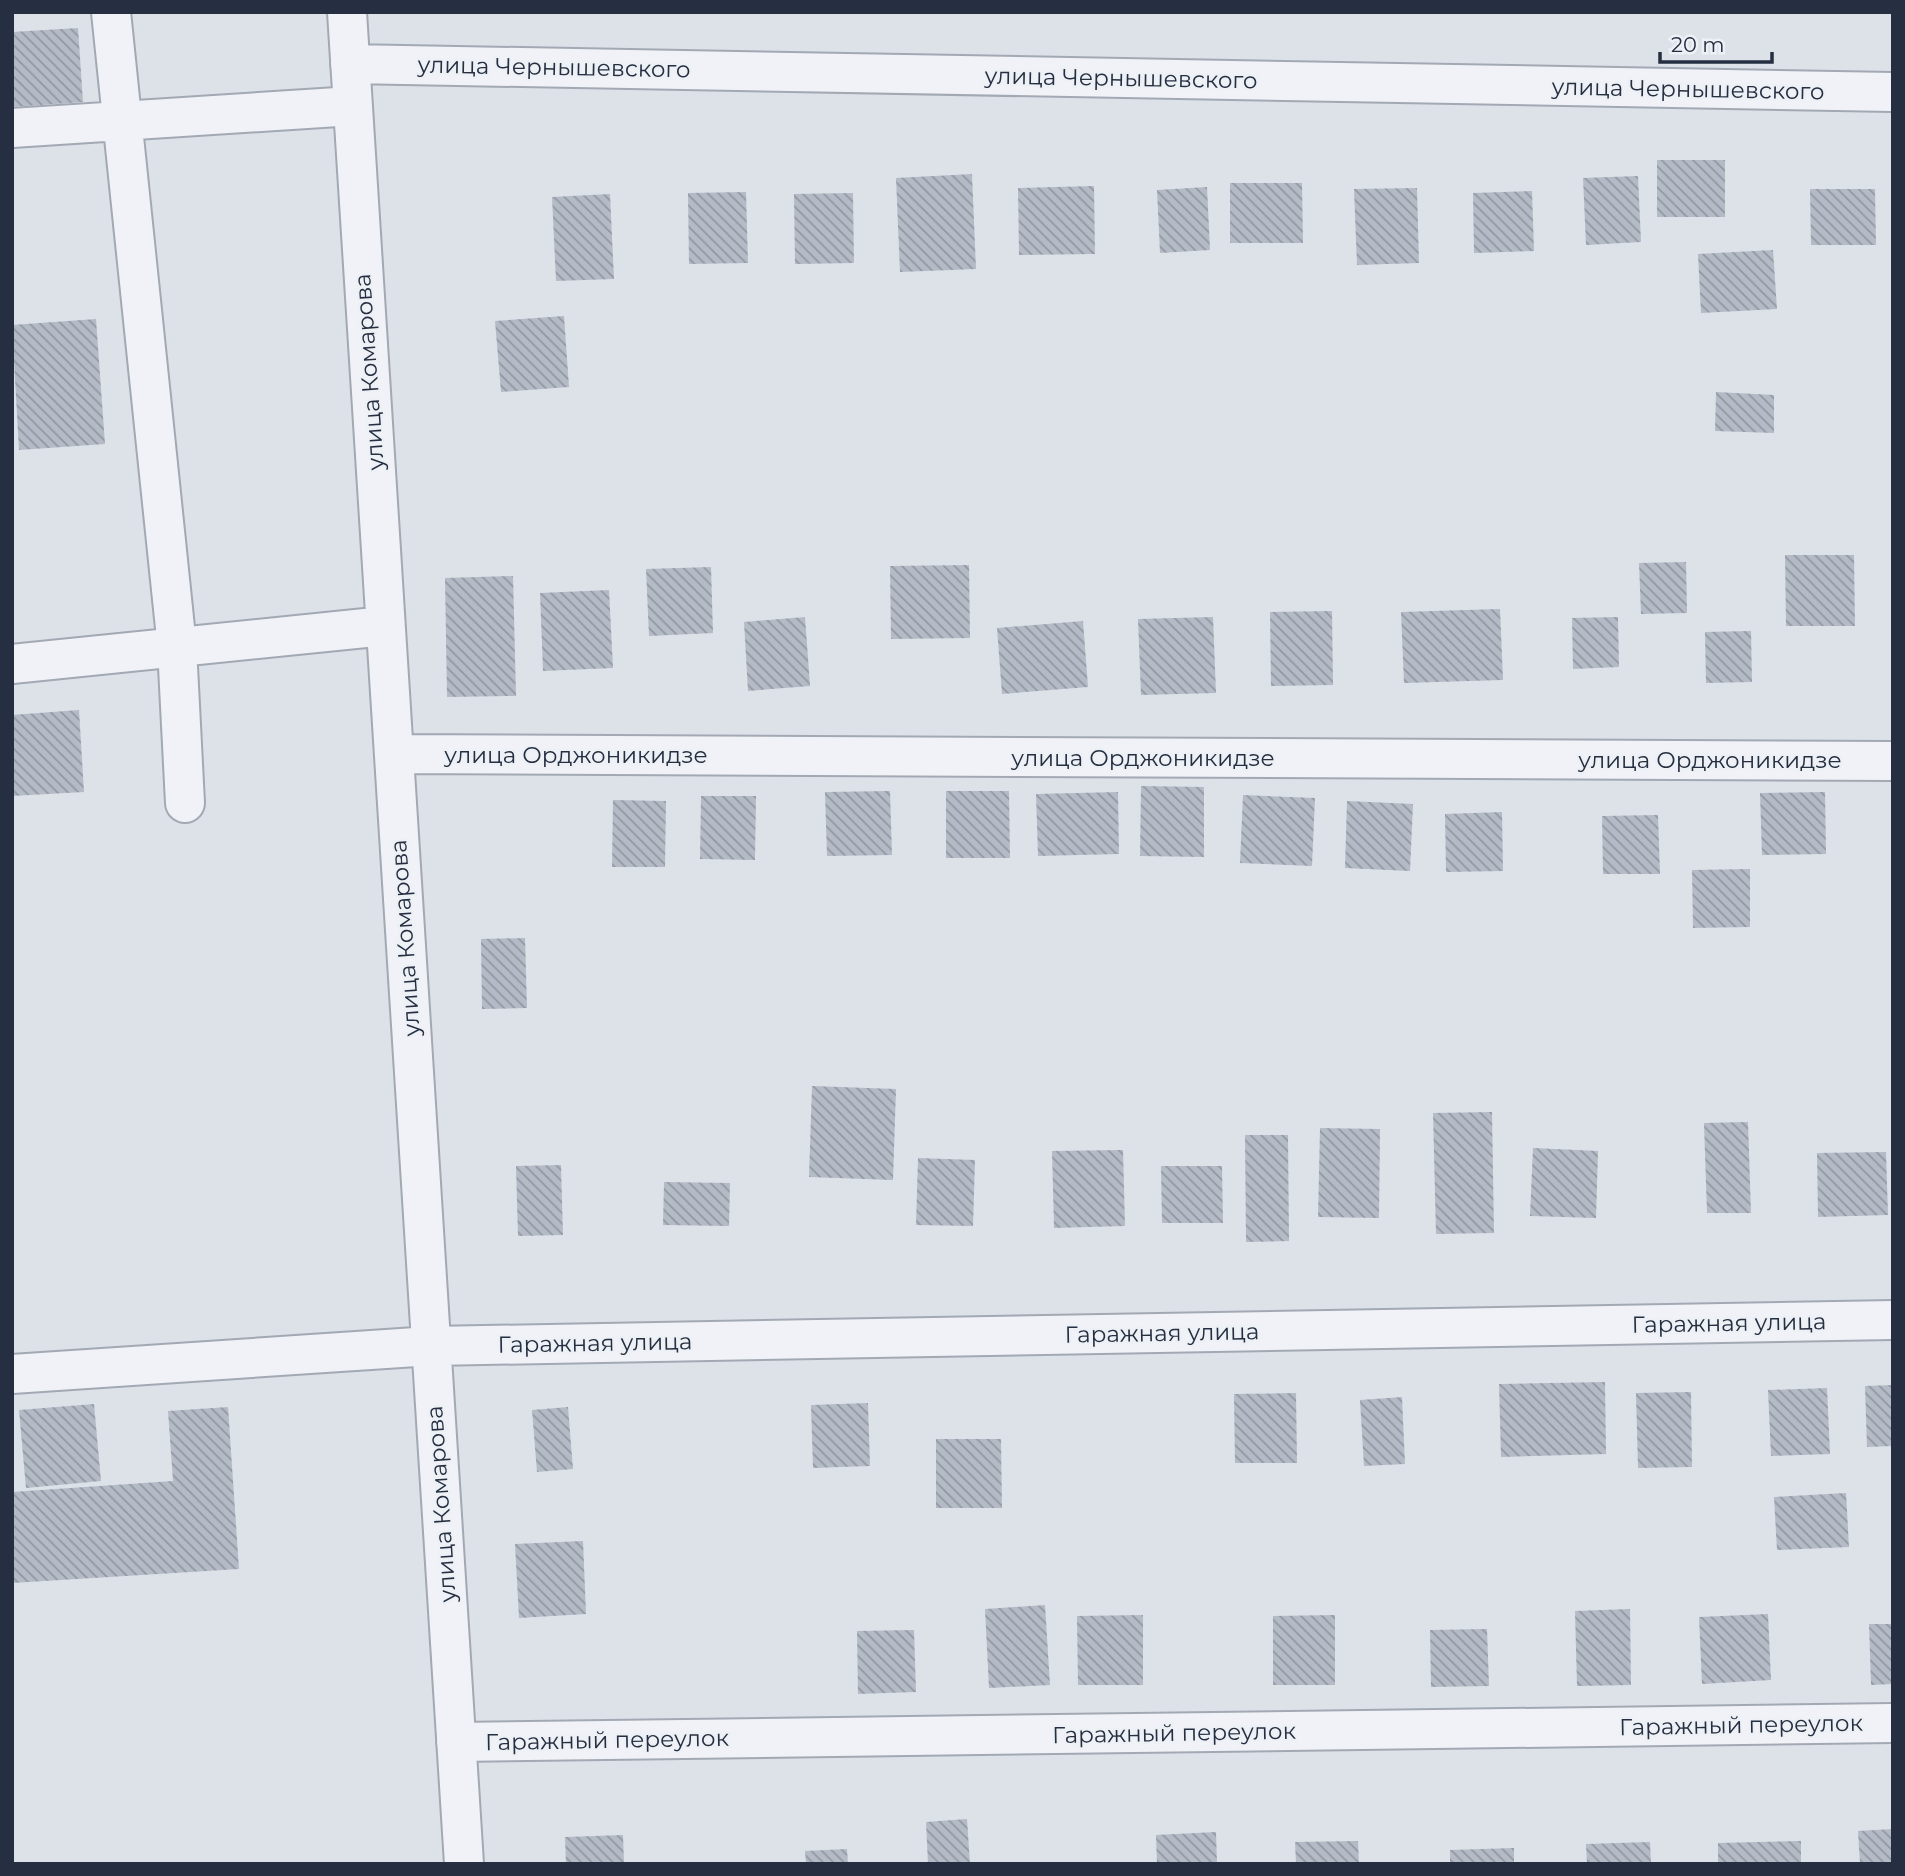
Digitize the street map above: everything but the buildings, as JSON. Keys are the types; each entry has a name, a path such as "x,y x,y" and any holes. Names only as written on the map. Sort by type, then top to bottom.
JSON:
{"street":[{"path":"111,12 177,647 185,803"},
{"name":"улица Комарова","path":"347,12 464,1864"},
{"name":"улица Чернышевского","path":"350,64 1893,92"},
{"path":"12,128 353,106"},
{"path":"12,664 385,625"},
{"name":"улица Орджоникидзе","path":"394,754 1893,761"},
{"name":"Гаражная улица","path":"12,1374 431,1346 1893,1320"},
{"name":"Гаражный переулок","path":"456,1742 1893,1723"}]}
